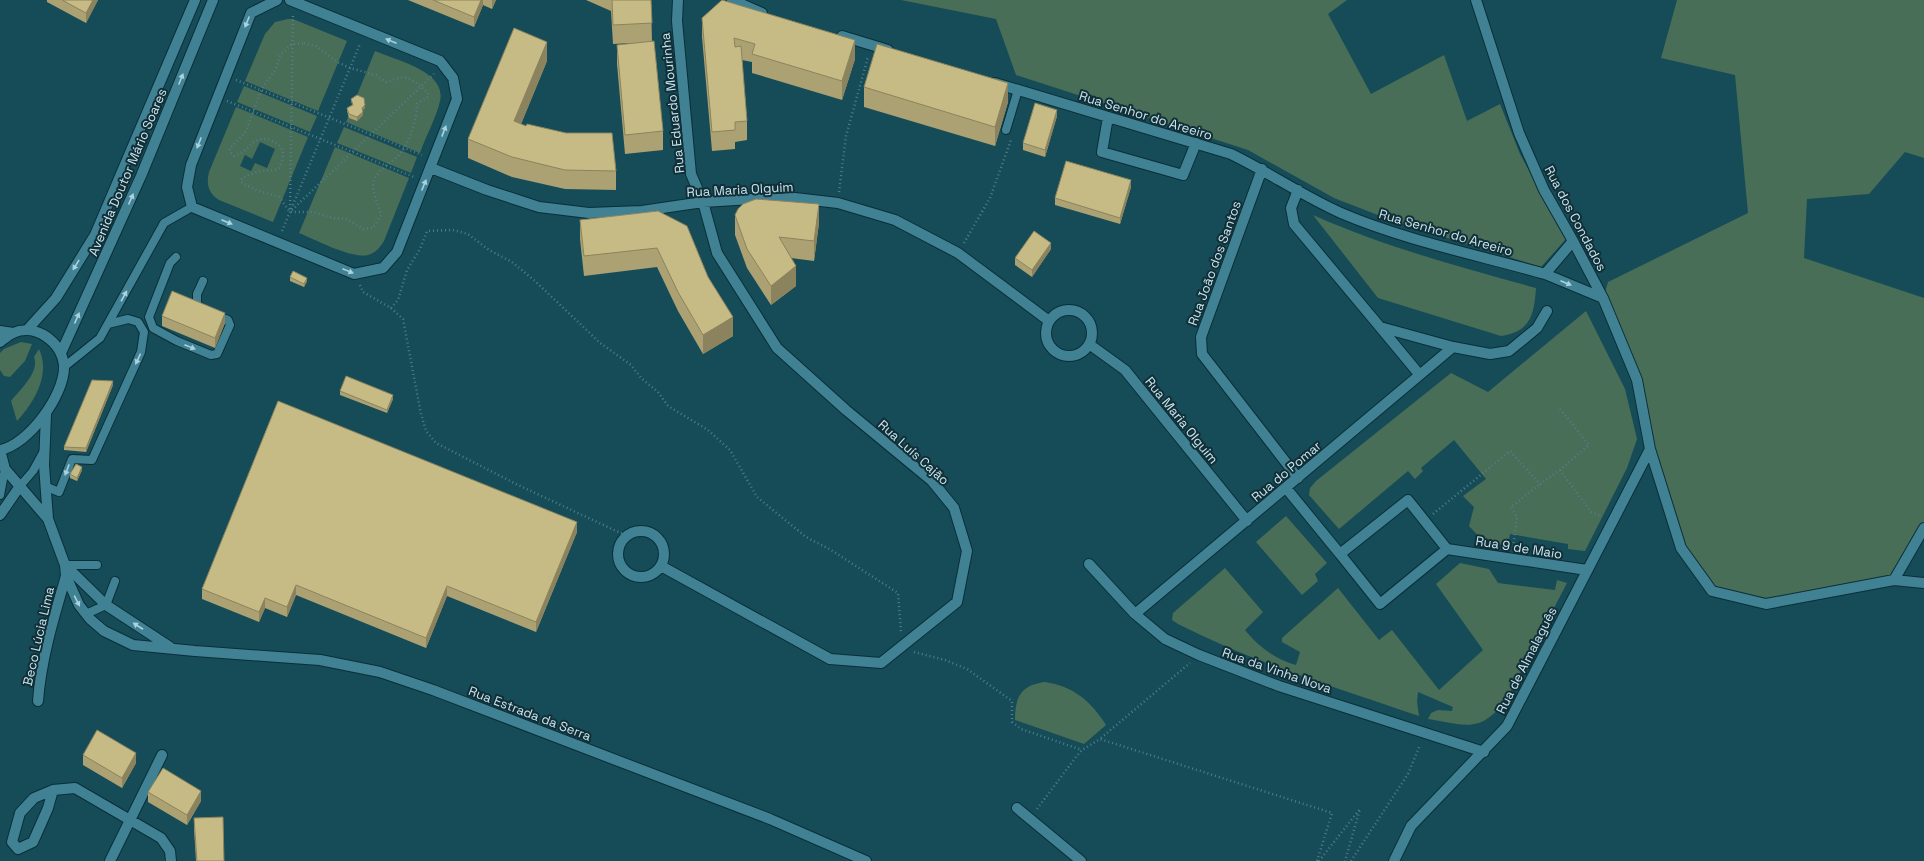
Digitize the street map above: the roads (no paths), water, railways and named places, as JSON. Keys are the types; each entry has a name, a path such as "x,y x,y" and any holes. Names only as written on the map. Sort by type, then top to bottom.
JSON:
{"street":[{"name":"Avenida Doutor Mário Soares","path":"27,330 56,298 95,235 195,0"},
{"name":"Avenida Doutor Mário Soares","path":"61,353 141,176 213,0"},
{"path":"277,0 251,13 225,75 190,165 187,187 192,207 354,274 383,268 398,252 456,99 453,78 440,61 292,1"},
{"name":"Rua Eduardo Mourinha","path":"678,0 677,22 691,174 703,202"},
{"path":"732,0 773,18"},
{"name":"Rua dos Condados","path":"1476,0 1519,133 1544,190 1603,298 1637,380 1650,449 1681,548 1712,591 1766,604 1894,580 1924,582"},
{"path":"834,33 901,54"},
{"name":"Rua Senhor do Areeiro","path":"989,81 1231,154 1262,169 1340,212 1379,228 1545,274 1603,298"},
{"path":"1108,117 1102,152 1146,166 1183,176 1196,143"},
{"name":"Rua Maria Olguim","path":"432,164 487,190 539,206 590,213 642,210 703,202 786,197 838,204 895,220 958,253 1049,321"},
{"name":"Rua João dos Santos","path":"1262,169 1201,337 1202,354 1298,478"},
{"path":"1298,190 1291,208 1294,224 1419,374"},
{"name":"Rua Luís Cajão","path":"661,566 830,659 881,663 957,602 966,551 954,508 932,481 846,410 777,348 717,253 703,202"},
{"path":"1545,274 1573,241"},
{"path":"1063,310 1072,310 1080,313 1087,319 1091,327 1092,336 1088,344 1083,351 1074,355 1066,356 1057,352 1050,347 1046,338 1046,330 1049,321 1055,314 1063,310"},
{"path":"1380,327 1453,347 1490,354 1508,352 1538,328 1547,311"},
{"path":"0,331 13,333 27,330 41,333 53,341 61,353 64,367 54,398 46,414 20,441 8,449 0,450 4,469 48,519"},
{"path":"0,342 13,333"},
{"name":"Rua Maria Olguim","path":"1088,344 1125,370 1247,521"},
{"name":"Rua do Pomar","path":"1135,614 1453,347"},
{"path":"46,414 44,465 48,519"},
{"name":"Rua de Almalaguês","path":"1394,861 1411,826 1484,752 1507,726 1650,449"},
{"path":"0,515 20,486"},
{"path":"1286,488 1380,604 1448,549 1408,500 1340,554"},
{"name":"Rua Estrada da Serra","path":"48,519 64,565 66,576 79,605 104,631 133,645 320,660 380,672 433,690 770,819 866,861"},
{"path":"1894,580 1924,528"},
{"path":"636,532 645,532 656,537 664,548 664,558 661,566 655,573 647,577 634,576 623,568 619,560 621,543 627,536 636,532"},
{"name":"Rua 9 de Maio","path":"1448,549 1587,570"},
{"name":"Rua da Vinha Nova","path":"1088,564 1135,614 1165,639 1199,655 1279,686 1484,752"},
{"name":"Rua Estrada da Serra","path":"64,565 106,605 170,648"},
{"name":"Beco Lúcia Lima","path":"38,701 39,684 50,634 66,576"},
{"path":"110,861 162,755"},
{"path":"53,790 48,808 33,842 18,849 12,842 20,813 34,798 53,790 75,788 161,838 170,852 171,861"},
{"path":"1016,808 1081,861"}],"lane":[{"path":"1006,130 1018,90"},
{"path":"64,367 100,338 164,223 192,207"},
{"path":"176,257 170,263 149,317 153,328 177,341 211,355 217,354 230,325 228,320 201,309 197,304 197,294 203,281"},
{"path":"46,487 59,492 72,459 92,460 141,352 144,332 138,322 128,319 108,324"},
{"path":"20,486 33,471 45,450"},
{"path":"0,495 4,469"},
{"path":"64,565 98,565"},
{"path":"86,614 106,605 115,581"}]}
